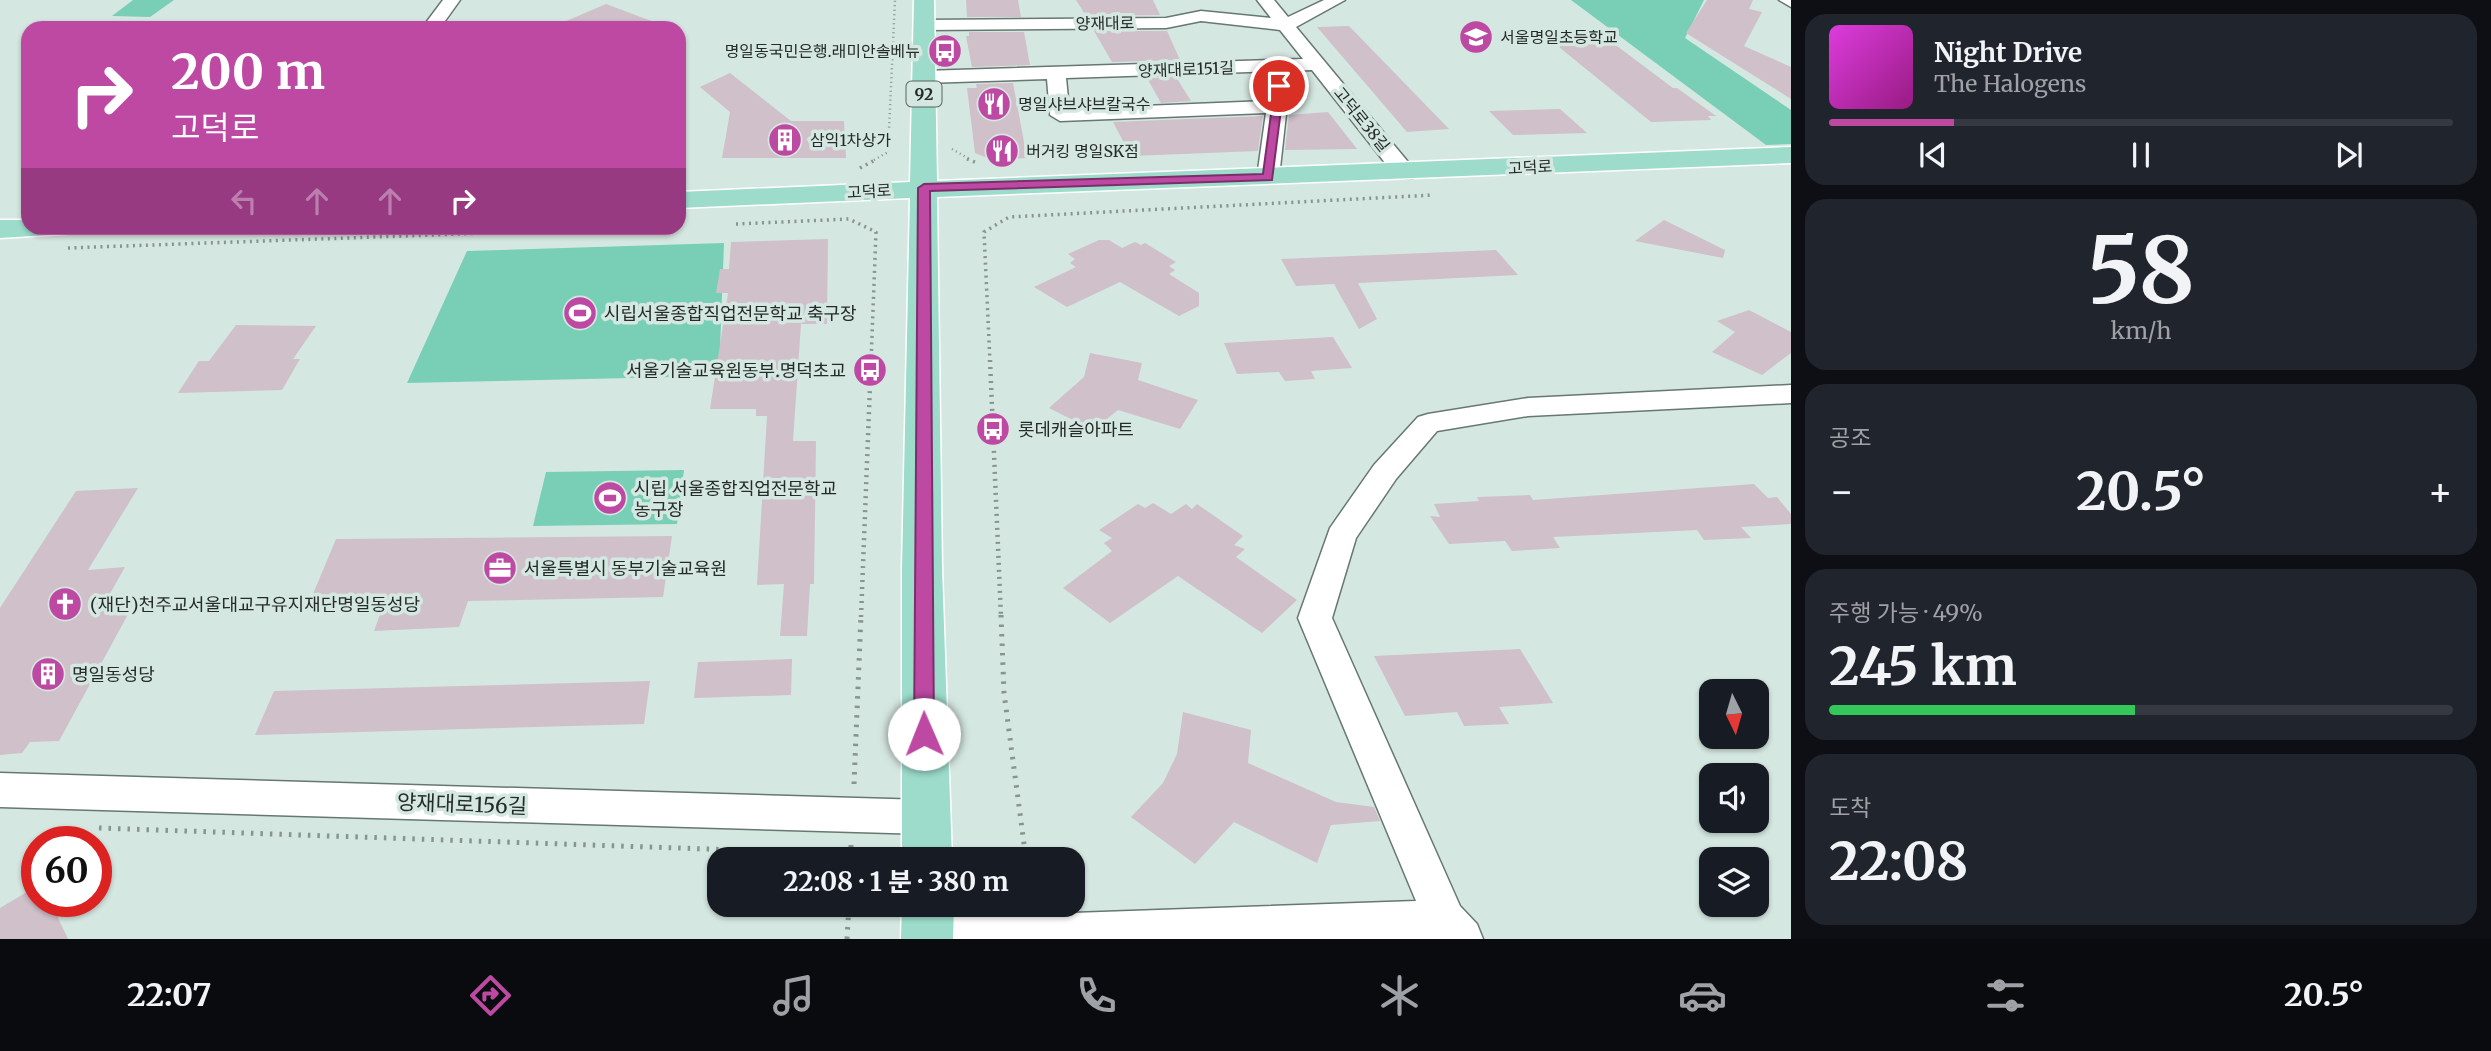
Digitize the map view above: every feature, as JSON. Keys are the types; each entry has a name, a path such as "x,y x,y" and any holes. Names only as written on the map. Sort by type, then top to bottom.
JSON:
{"main road":[{"name":"92","path":"924,0 922,568 926,847"},
{"name":"고덕로","path":"686,200 924,188 1405,173 1791,155"},
{"path":"0,229 21,232"},
{"path":"41,235 61,238"},
{"path":"927,939 928,917"}],"street":[{"path":"436,21 452,0"},
{"name":"고덕로38길","path":"1265,0 1405,173"},
{"path":"1285,25 1337,0"},
{"name":"양재대로","path":"924,25 1166,23 1201,16 1285,25"},
{"name":"양재대로151길","path":"924,77 1317,64"},
{"path":"1268,177 1281,65"},
{"path":"1056,73 1060,115 1276,107"},
{"path":"927,939 1453,930 1315,618 1341,536 1385,472 1428,423 1528,407 1791,394"},
{"name":"양재대로156길","path":"0,790 851,843 925,817"}],"path":[{"path":"855,171 888,152 895,0"},
{"path":"953,152 984,166"},
{"path":"1024,847 1004,693 984,232 1009,217 1434,195"},
{"path":"112,828 851,843 876,232 849,219 731,224"},
{"path":"61,238 231,235"},
{"path":"848,939 849,917"}],"green space":[{"path":"133,0 174,0 150,17 112,16"},
{"path":"1571,0 1704,0 1685,38 1791,110 1791,144 1766,145"},
{"name":"시립서울종합직업전문학교 축구장","path":"724,243 719,376 407,383 467,251"},
{"name":"시립 서울종합직업전문학교 농구장","path":"684,470 677,524 533,526 546,472"}],"building":[{"path":"966,0 1018,0 1021,17 967,17"},
{"path":"1076,0 1153,0 1160,15 1086,16"},
{"path":"1707,0 1753,0 1749,9 1762,12 1744,46 1791,67 1791,99 1686,33"},
{"path":"606,4 651,21 566,21"},
{"path":"1349,26 1449,129 1407,132 1317,27"},
{"path":"1094,31 1167,31 1180,60 1112,62"},
{"path":"969,32 1024,32 1030,65 972,67 966,36 969,36"},
{"path":"1605,37 1673,88 1677,88 1716,116 1708,116 1711,120 1651,122 1548,38"},
{"name":"삼익1차상가","path":"730,73 791,121 844,121 846,158 722,158 730,112 700,87"},
{"path":"1176,77 1191,101 1161,103 1147,78"},
{"path":"1013,83 1027,158 993,160 975,153 967,88 977,88 976,84"},
{"path":"1560,109 1587,133 1513,135 1489,111"},
{"path":"1328,112 1357,149 1285,150 1289,115"},
{"path":"1263,116 1258,151 1131,156 1113,122"},
{"path":"1664,220 1725,250 1723,258 1635,241"},
{"path":"828,239 827,324 801,324 793,441 816,441 814,584 810,584 807,636 780,636 784,584 757,585 767,416 756,416 756,409 710,409 728,293 716,293 720,269 729,269 731,242"},
{"path":"1099,240 1109,240 1122,248 1135,242 1141,245 1145,243 1176,262 1169,266 1175,270 1169,274 1199,293 1199,306 1179,316 1120,282 1067,307 1034,287 1076,267 1070,263 1075,259 1068,254"},
{"path":"1496,250 1518,275 1358,283 1377,319 1359,329 1334,284 1296,286 1281,259"},
{"path":"1749,310 1791,332 1791,353 1762,375 1712,352 1735,332 1717,321"},
{"path":"236,325 316,326 293,359 300,359 282,390 178,393 199,361 209,361"},
{"path":"1333,337 1352,368 1311,371 1315,379 1285,381 1279,372 1237,374 1224,343"},
{"path":"1090,353 1142,363 1138,380 1198,400 1180,429 1118,410 1093,430 1049,408 1084,377"},
{"path":"1754,484 1768,498 1777,497 1791,514 1791,524 1741,527 1751,538 1704,540 1697,530 1553,537 1560,548 1512,551 1505,541 1449,544 1430,516 1440,517 1434,504 1479,501 1477,497 1530,495 1533,500"},
{"name":"명일동성당","path":"138,488 88,570 125,567 103,606 133,605 59,741 30,742 22,753 0,755 0,608 76,491"},
{"path":"1153,503 1171,514 1186,504 1192,509 1197,504 1243,536 1234,545 1245,549 1236,557 1297,600 1262,633 1178,576 1110,623 1063,588 1112,551 1104,543 1112,538 1099,530 1138,504 1145,508"},
{"name":"서울특별시 동부기술교육원","path":"672,536 663,597 468,601 459,627 374,631 383,606 308,606 336,539"},
{"path":"1520,649 1553,703 1499,707 1509,724 1464,726 1457,712 1405,716 1374,656"},
{"path":"792,659 791,695 694,698 698,662"},
{"path":"650,681 644,724 255,735 274,691"},
{"path":"1183,712 1251,730 1248,763 1336,802 1374,807 1380,821 1331,825 1317,863 1234,822 1195,864 1131,817 1163,783 1177,754"},
{"path":"21,896 21,917 58,917 68,939 0,939 0,908"}],"place":[{"name":"서울명일초등학교","path":"1476,37"},
{"name":"명일동국민은행.래미안솔베뉴","path":"945,51"},
{"name":"명일샤브샤브칼국수","path":"994,104"},
{"name":"삼익1차상가","path":"785,140"},
{"name":"버거킹 명일SK점","path":"1002,151"},
{"name":"시립서울종합직업전문학교 축구장","path":"580,313"},
{"name":"서울기술교육원동부.명덕초교","path":"870,370"},
{"name":"롯데캐슬아파트","path":"993,429"},
{"name":"시립 서울종합직업전문학교 농구장","path":"610,498"},
{"name":"서울특별시 동부기술교육원","path":"500,568"},
{"name":"(재단)천주교서울대교구유지재단명일동성당","path":"65,604"},
{"name":"명일동성당","path":"48,674"}],"route":[{"path":"924,734 924,188 1268,177 1279,86"}]}
